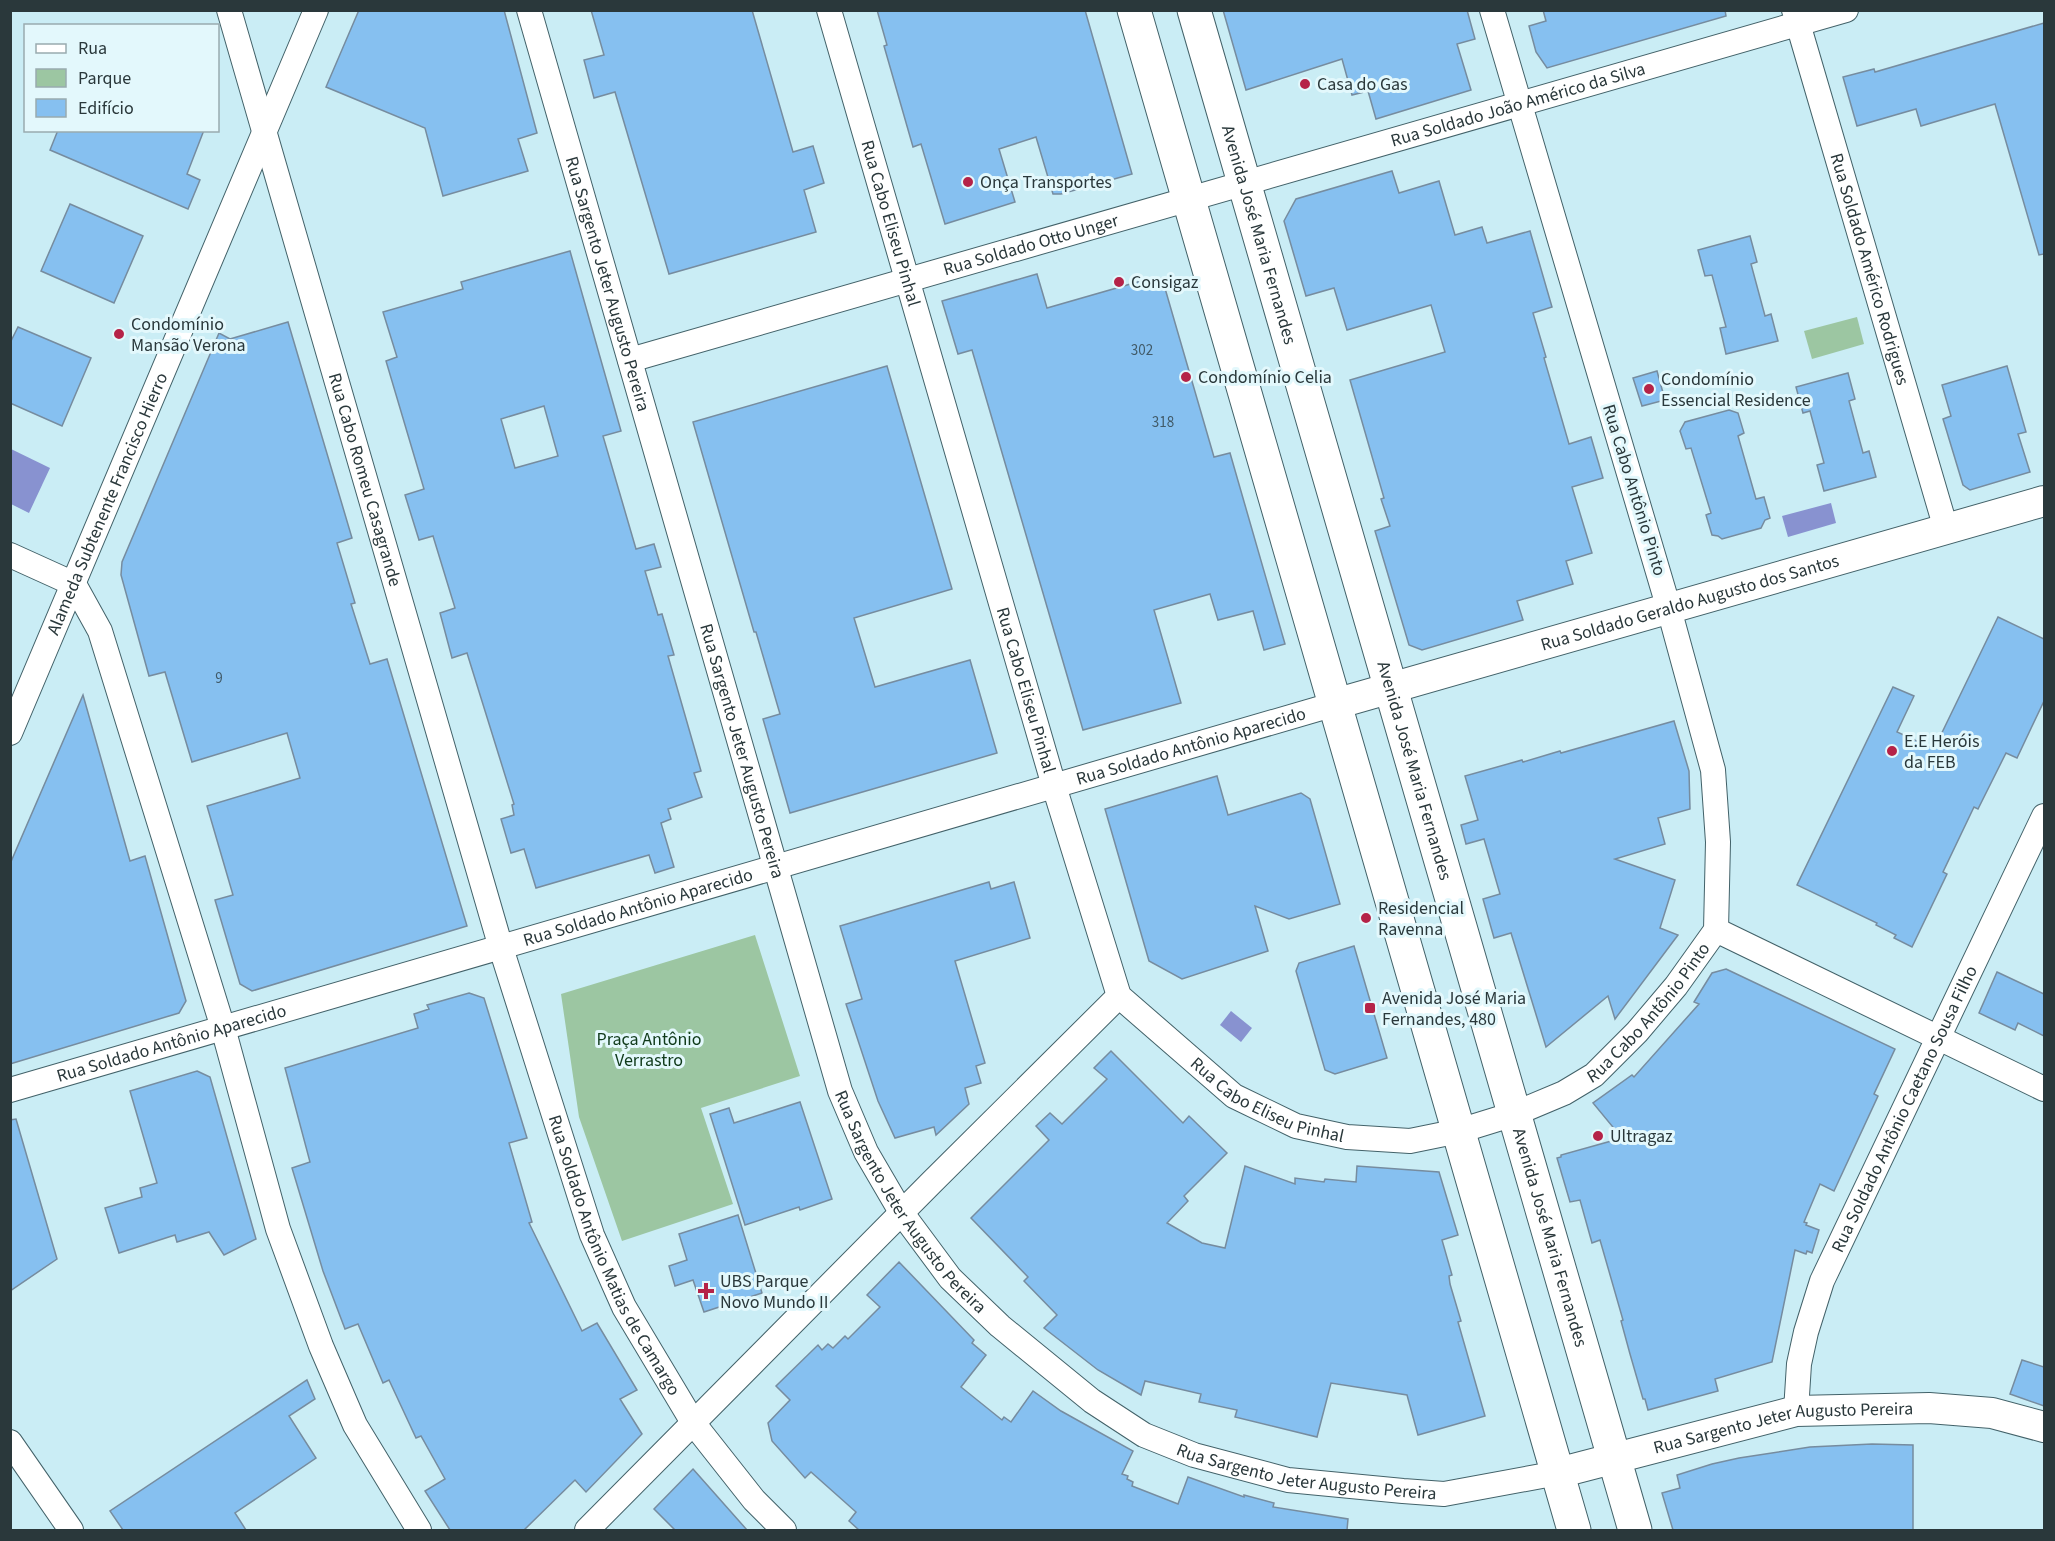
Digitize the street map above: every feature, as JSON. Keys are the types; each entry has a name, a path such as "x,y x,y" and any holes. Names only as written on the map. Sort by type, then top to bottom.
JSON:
{"main road":[{"path":"1134,10 1574,1530"},
{"name":"Avenida José Maria Fernandes","path":"1194,10 1635,1530"}],"street":[{"name":"Rua Cabo Romeu Casagrande","path":"229,10 501,948"},
{"name":"Alameda Subtenente Francisco Hierro","path":"10,733 316,10"},
{"name":"Rua Sargento Jeter Augusto Pereira","path":"529,10 840,1091 866,1152 901,1212 950,1278 1000,1326 1092,1401 1144,1435 1194,1455 1288,1480 1444,1494 1558,1473 1796,1411 1929,1408 1992,1413 2044,1427"},
{"name":"Rua Cabo Eliseu Pinhal","path":"829,10 1054,786 1119,996 1234,1096 1296,1126 1347,1137 1410,1141 1459,1131"},
{"name":"Rua Cabo Antônio Pinto","path":"1459,1131 1514,1114 1564,1093 1594,1075 1637,1032 1676,986 1716,930 1718,842 1713,770 1669,609 1492,10"},
{"name":"Rua Soldado João Américo da Silva","path":"1189,200 1519,105 1796,17 1846,10"},
{"name":"Rua Soldado Américo Rodrigues","path":"1796,17 1947,529"},
{"name":"Rua Soldado Otto Unger","path":"630,360 1189,200"},
{"name":"Rua Soldado Geraldo Augusto dos Santos","path":"1335,704 2044,501"},
{"path":"10,555 74,584 100,631 223,1028 279,1229 321,1346 355,1425 419,1530"},
{"name":"Rua Soldado Antônio Aparecido","path":"10,1090 1335,704"},
{"name":"Rua Soldado Antônio Caetano Sousa Filho","path":"1796,1411 1799,1364 1822,1281 2044,816"},
{"path":"1716,930 2044,1089"},
{"name":"Rua Soldado Antônio Matias de Camargo","path":"501,948 592,1235 624,1307 694,1424 754,1500 784,1530"},
{"path":"587,1530 901,1212 1119,996"},
{"path":"10,1442 71,1530"}],"green space":[{"path":"1857,317 1864,344 1812,359 1804,331"},
{"name":"Praça Antônio Verrastro","path":"755,935 800,1076 701,1108 733,1204 622,1241 579,1117 561,994"}],"water":[{"path":"11,449 50,468 29,513 11,504"},
{"path":"1831,503 1836,523 1788,537 1782,516"},
{"path":"1231,1011 1252,1028 1241,1042 1220,1025"}],"building":[{"path":"359,10 504,10 537,133 518,139 528,171 443,196 425,128 326,87"},
{"path":"591,10 752,10 793,152 813,146 824,183 804,190 816,232 669,274 615,92 594,98 584,60 604,55"},
{"path":"877,10 1085,10 1132,174 1061,194 1053,194 1036,137 999,149 1015,202 945,224 921,144 913,147 884,46 887,45"},
{"path":"1223,10 1467,10 1475,39 1457,44 1471,90 1376,119 1368,91 1352,95 1342,59 1246,90"},
{"path":"1543,10 1725,10 1726,16 1547,68 1536,52 1529,26 1546,21"},
{"path":"2044,23 2044,254 2039,255 1995,104 1921,126 1916,109 1857,126 1843,77 1874,69 1875,72"},
{"path":"57,132 203,132 187,174 200,180 188,209 50,150"},
{"path":"1392,171 1399,193 1439,181 1455,235 1482,227 1487,243 1530,231 1552,307 1533,313 1569,444 1591,437 1603,478 1572,487 1592,553 1566,561 1573,584 1517,601 1523,620 1422,650 1409,645 1375,531 1390,526 1350,380 1445,352 1431,305 1347,330 1334,288 1306,296 1284,221 1296,199"},
{"path":"70,204 143,236 114,303 41,271"},
{"path":"1750,236 1757,262 1751,264 1765,316 1771,314 1778,341 1726,354 1720,328 1726,327 1712,275 1705,276 1698,250"},
{"path":"570,251 621,431 603,436 636,549 654,544 661,567 645,571 658,615 662,614 674,655 668,656 701,771 694,773 702,797 668,809 671,819 661,823 674,867 655,873 649,855 536,888 524,849 511,853 501,819 514,815 512,805 514,804 467,653 452,658 440,613 455,608 433,536 419,540 405,495 424,489 386,361 397,357 383,312 463,289 461,282","holes":["544,406 558,456 515,468 501,419"]},
{"path":"1037,274 1047,308 1148,279 1149,282 1162,278 1214,457 1230,453 1285,644 1264,650 1253,611 1218,620 1210,594 1154,610 1181,703 1083,730 972,350 958,354 942,301"},
{"path":"288,322 352,538 337,543 355,603 351,604 370,664 387,659 467,926 252,991 240,984 215,900 233,895 207,806 300,778 287,733 192,762 165,672 149,676 121,575 122,562 219,333 230,339"},
{"path":"18,327 91,358 62,426 10,403 10,343"},
{"path":"887,366 952,589 854,618 875,687 970,660 997,753 790,813 763,719 780,714 693,422"},
{"path":"2007,366 2026,432 2018,434 2030,472 1970,490 1963,485 1943,419 1951,416 1942,385"},
{"name":"Condomínio Essencial Residence","path":"1657,371 1665,400 1642,406 1633,378"},
{"path":"1848,373 1855,399 1849,401 1863,453 1869,451 1876,477 1824,491 1817,465 1824,463 1810,411 1803,413 1796,387"},
{"path":"1729,410 1738,413 1744,433 1738,436 1756,499 1764,497 1770,518 1765,520 1761,528 1722,539 1712,535 1706,515 1711,513 1691,448 1686,449 1680,431 1685,422"},
{"path":"1998,617 2044,639 2044,701 2017,758 2006,753 1978,809 1974,807 1943,872 1947,874 1912,947 1894,938 1896,935 1876,925 1877,923 1797,885 1893,687 1914,696 1897,732 1934,749"},
{"path":"83,695 130,861 145,856 186,1001 179,1013 10,1064 10,864"},
{"path":"1674,721 1689,771 1690,809 1658,818 1665,844 1615,859 1675,880 1660,928 1678,935 1615,1019 1608,996 1546,1047 1511,933 1494,938 1483,899 1500,894 1484,839 1466,844 1461,825 1478,820 1465,776 1522,760 1523,762 1560,751 1561,753"},
{"path":"1217,776 1228,815 1301,793 1310,799 1340,904 1289,919 1255,906 1268,951 1182,979 1149,961 1105,809"},
{"path":"989,882 991,889 1014,882 1030,938 955,961 985,1063 976,1066 981,1083 965,1088 969,1104 936,1135 934,1127 895,1138 878,1101 846,1004 862,999 840,926"},
{"path":"1354,946 1387,1058 1335,1074 1325,1070 1296,971 1299,963"},
{"path":"1726,969 1895,1049 1874,1094 1878,1096 1834,1191 1820,1184 1804,1222 1819,1230 1812,1253 1807,1251 1806,1254 1795,1250 1772,1362 1715,1379 1718,1391 1648,1410 1630,1354 1621,1321 1623,1320 1600,1240 1592,1243 1580,1200 1570,1202 1557,1158 1622,1138 1593,1103 1632,1075 1634,1077 1699,1004 1694,1002 1712,973"},
{"path":"1997,972 2044,994 2044,1036 2018,1023 2015,1030 1979,1013"},
{"path":"469,993 484,998 527,1138 509,1143 532,1222 529,1223 582,1331 597,1323 637,1390 620,1399 642,1434 586,1492 575,1480 524,1530 450,1530 425,1491 445,1479 421,1436 416,1438 389,1380 383,1383 358,1324 345,1329 323,1271 292,1168 310,1162 285,1068 418,1028 414,1014 429,1009 427,1005"},
{"path":"1111,1051 1183,1123 1189,1116 1227,1153 1184,1196 1188,1201 1167,1223 1202,1243 1225,1248 1245,1166 1295,1184 1295,1178 1324,1182 1325,1179 1356,1182 1357,1166 1439,1172 1458,1235 1442,1240 1452,1275 1449,1276 1450,1284 1461,1321 1458,1322 1485,1416 1418,1435 1407,1395 1331,1383 1317,1437 1235,1417 1237,1410 1199,1402 1201,1394 1145,1381 1141,1395 1098,1370 1044,1328 1057,1315 1024,1281 1028,1277 971,1218 1049,1140 1036,1126 1050,1113 1062,1124 1107,1079 1094,1068"},
{"path":"197,1071 210,1077 256,1239 224,1255 209,1232 177,1242 175,1235 119,1253 105,1208 142,1197 140,1188 157,1183 130,1091"},
{"path":"800,1102 832,1199 745,1225 710,1114 729,1108 734,1123"},
{"path":"16,1119 57,1259 10,1291 10,1120"},
{"path":"738,1215 762,1293 704,1312 693,1280 675,1286 669,1266 687,1260 679,1234"},
{"path":"899,1262 974,1340 972,1343 986,1355 961,1387 1002,1420 1004,1417 1011,1422 1033,1391 1061,1411 1133,1451 1122,1474 1128,1476 1127,1479 1133,1482 1132,1486 1178,1504 1188,1477 1244,1497 1244,1495 1274,1503 1273,1507 1348,1519 1347,1530 859,1530 849,1521 856,1512 811,1472 805,1478 772,1441 768,1423 790,1400 776,1386 818,1345 822,1350 828,1344 833,1348 845,1336 848,1339 880,1307 867,1295"},
{"path":"2022,1360 2044,1367 2044,1406 2010,1394"},
{"path":"307,1380 315,1399 289,1416 316,1458 235,1513 246,1530 123,1530 110,1511"},
{"path":"1913,1445 1913,1530 1673,1530 1662,1493 1680,1488 1677,1475 1739,1458 1810,1447"},
{"path":"693,1469 747,1530 675,1530 654,1509"}],"place":[{"name":"Casa do Gas","path":"1305,84"},
{"name":"Onça Transportes","path":"968,182"},
{"name":"Consigaz","path":"1119,282"},
{"name":"Condomínio Mansão Verona","path":"119,334"},
{"name":"Condomínio Celia","path":"1186,377"},
{"name":"Condomínio Essencial Residence","path":"1649,389"},
{"name":"E.E Heróis da FEB","path":"1892,751"},
{"name":"Residencial Ravenna","path":"1366,918"},
{"name":"Avenida José Maria Fernandes, 480","path":"1370,1008"},
{"name":"Ultragaz","path":"1598,1136"},
{"name":"UBS Parque Novo Mundo II","path":"706,1291"}]}
